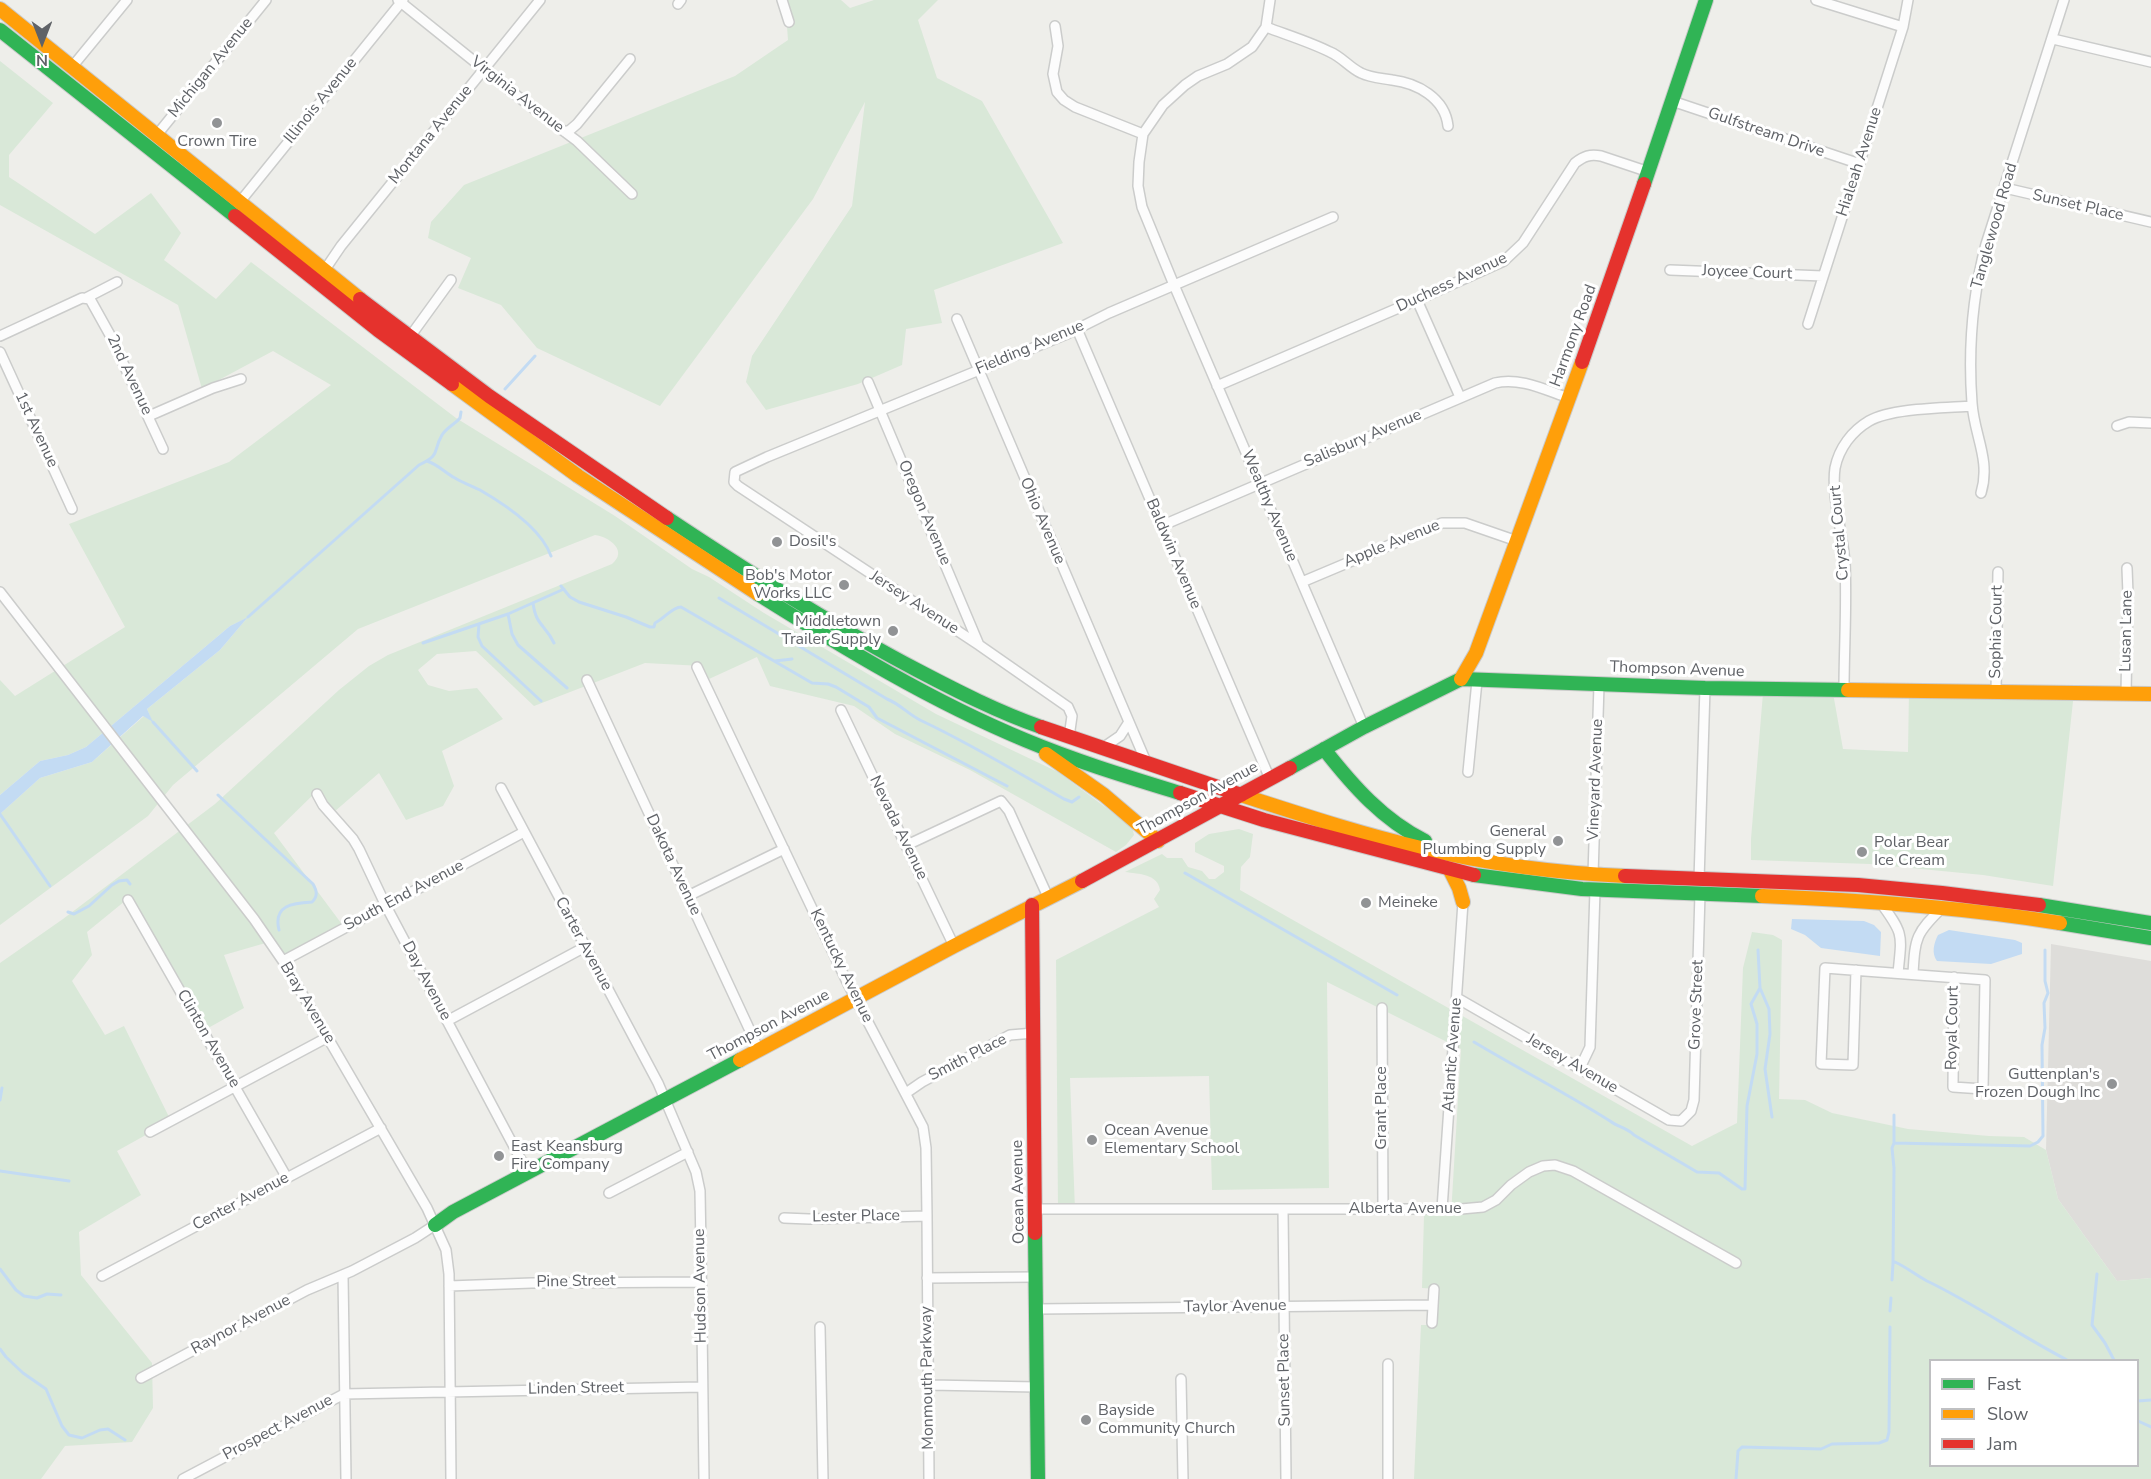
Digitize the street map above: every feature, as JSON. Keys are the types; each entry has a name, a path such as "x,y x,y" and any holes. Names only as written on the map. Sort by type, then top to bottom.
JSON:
{"main road":[{"name":"Harmony Road","path":"1461,679 1476,653 1518,541 1649,172 1706,0"},
{"path":"0,9 409,338 606,477 787,597 953,689 1018,719 1240,795 1422,848 1508,864 1593,875 1943,907 2151,938"},
{"path":"0,30 378,330 578,476 717,568 854,654 931,696 1025,740 1111,771 1329,839 1483,877 1595,890 1699,886 1866,886 1966,895 2151,923"},
{"name":"Thompson Avenue","path":"435,1225 453,1212 954,945 1158,841 1365,727 1461,679 1705,688 2151,694"},
{"path":"1025,740 1085,781 1158,841"},
{"path":"1324,749 1340,770 1399,828 1410,835 1459,855"},
{"path":"1450,870 1463,902"},
{"path":"1463,902 1473,885 1483,877"},
{"name":"Ocean Avenue","path":"1032,905 1038,1479"}],"street":[{"path":"72,67 127,0"},
{"name":"Michigan Avenue","path":"156,136 266,0"},
{"name":"Montana Avenue","path":"324,271 341,246 540,0"},
{"path":"782,0 789,22"},
{"path":"1055,26 1058,46 1053,74 1057,92 1075,107 1143,134 1173,94 1198,76 1242,56 1252,47 1266,27 1270,0"},
{"path":"1816,0 1904,27"},
{"name":"Hialeah Avenue","path":"1808,324 1904,27 1908,0"},
{"name":"Tanglewood Road","path":"1981,493 1986,473 1972,406 1970,346 1973,302 1986,244 2064,0"},
{"name":"Virginia Avenue","path":"400,1 577,141 632,194"},
{"name":"Illinois Avenue","path":"239,203 400,1"},
{"path":"1266,27 1332,53 1358,72 1402,82 1425,91 1440,105 1448,126"},
{"path":"2053,39 2151,62"},
{"path":"565,132 577,124 630,59"},
{"name":"Gulfstream Drive","path":"1672,101 1860,164"},
{"name":"Wealthy Avenue","path":"1143,134 1138,174 1140,200 1217,386 1365,727"},
{"name":"Duchess Avenue","path":"1217,386 1496,265 1523,243 1575,163 1582,158 1601,156 1649,172"},
{"name":"Sunset Place","path":"2005,188 2151,222"},
{"name":"Fielding Avenue","path":"734,482 735,472 741,468 1077,329 1333,217"},
{"name":"Joycee Court","path":"1670,270 1823,276"},
{"path":"409,338 451,280"},
{"path":"0,336 89,300 117,282"},
{"name":"2nd Avenue","path":"89,300 149,416 163,449"},
{"path":"1417,300 1460,397"},
{"name":"Ohio Avenue","path":"957,319 1147,764"},
{"name":"Baldwin Avenue","path":"1077,329 1270,778"},
{"name":"1st Avenue","path":"0,352 72,509"},
{"path":"149,416 213,388 241,379"},
{"name":"Salisbury Avenue","path":"1161,526 1495,383 1513,380 1569,398"},
{"name":"Oregon Avenue","path":"868,382 979,645"},
{"name":"Crystal Court","path":"1844,690 1845,564 1834,482 1835,468 1840,453 1858,429 1877,417 1972,406"},
{"path":"2117,426 2129,422 2151,423"},
{"name":"Jersey Avenue","path":"734,482 1068,707 1072,716 1069,737"},
{"name":"Apple Avenue","path":"1302,582 1442,523 1465,523 1518,541"},
{"name":"Lusan Lane","path":"2126,693 2127,568"},
{"name":"Sophia Court","path":"1996,692 1998,572"},
{"name":"Bray Avenue","path":"0,592 254,919 283,961 427,1208 446,1251 449,1286 451,1479"},
{"name":"Kentucky Avenue","path":"698,667 855,999 923,1127 927,1278"},
{"name":"Dakota Avenue","path":"587,680 759,1050"},
{"path":"1468,772 1477,681"},
{"name":"Vineyard Avenue","path":"1593,875 1599,685"},
{"name":"Grove Street","path":"1688,1116 1692,1111 1694,1100 1705,688"},
{"name":"Nevada Avenue","path":"841,710 954,945"},
{"path":"1101,749 1120,736 1129,722"},
{"name":"Carter Avenue","path":"501,788 665,1100"},
{"name":"Day Avenue","path":"317,794 323,805 353,839 386,906 528,1173"},
{"path":"907,845 1001,801 1009,811 1048,897"},
{"name":"South End Avenue","path":"283,961 525,832"},
{"path":"688,896 784,849"},
{"path":"1580,1068 1590,1047 1595,890"},
{"name":"Clinton Avenue","path":"129,900 287,1178"},
{"name":"Atlantic Avenue","path":"1442,1209 1463,902"},
{"path":"1880,902 1897,924 1901,937 1898,973"},
{"path":"1913,974 1914,945 1918,936 1923,926 1943,907"},
{"path":"447,1021 585,947"},
{"name":"Royal Court","path":"1856,970 1853,1065 1821,1064 1825,968 1856,970 1954,977 1985,980 1983,1089 1953,1088 1954,977"},
{"name":"Jersey Avenue","path":"1457,998 1669,1120 1681,1121 1688,1116"},
{"name":"Grant Place","path":"1382,1008 1383,1209"},
{"name":"Smith Place","path":"906,1093 922,1082 1010,1035 1034,1033"},
{"path":"150,1132 328,1037"},
{"name":"Hudson Avenue","path":"665,1100 696,1172 700,1191 704,1479"},
{"name":"Center Avenue","path":"102,1276 381,1128"},
{"path":"609,1194 688,1152"},
{"name":"Alberta Avenue","path":"1036,1209 1442,1209 1483,1207 1496,1200 1529,1172 1543,1166 1555,1165 1573,1171 1736,1263"},
{"name":"Sunset Place","path":"1283,1209 1286,1479"},
{"name":"Lester Place","path":"784,1218 927,1216"},
{"name":"Thompson Avenue","path":"343,1275 415,1238 435,1225"},
{"path":"343,1275 346,1479"},
{"name":"Raynor Avenue","path":"141,1378 307,1290 343,1275"},
{"path":"927,1278 1036,1277"},
{"name":"Monmouth Parkway","path":"927,1278 929,1479"},
{"name":"Pine Street","path":"449,1286 702,1282"},
{"path":"1432,1323 1434,1289"},
{"name":"Taylor Avenue","path":"1036,1309 1433,1305"},
{"path":"820,1326 823,1479"},
{"path":"1388,1364 1388,1479"},
{"path":"1181,1379 1183,1479"},
{"path":"929,1385 1037,1387"},
{"name":"Linden Street","path":"450,1390 702,1387"},
{"name":"Prospect Avenue","path":"183,1479 344,1394 450,1390"}],"shaded area":[{"path":"2051,944 2151,961 2151,1278 2117,1281 2058,1199 2046,1150"}],"green space":[{"path":"785,0 841,0 850,8 874,0 938,0 918,20 937,78 982,101 1063,243 934,290 942,323 906,329 902,365 858,384 766,410 746,382 752,356 852,206 865,102 813,199 660,406 537,348 501,305 458,288 471,258 428,238 431,222 464,185 735,76 788,40"},
{"path":"0,61 53,103 9,155 9,177 95,234 151,193 181,233 164,260 216,299 251,262 456,418 615,516 692,569 709,577 764,613 936,714 1058,772 1132,827 1134,835 1116,852 970,770 895,734 854,706 770,686 757,657 709,679 702,666 645,663 534,706 476,651 437,654 418,670 428,685 449,691 477,688 503,719 442,751 454,786 443,806 406,820 379,773 334,812 316,792 274,833 344,927 282,962 269,942 224,955 244,1008 201,1032 125,901 87,932 92,955 72,981 105,1035 124,1026 171,1121 117,1151 141,1195 79,1232 81,1275 152,1363 153,1408 132,1442 65,1446 41,1479 0,1479 0,963 63,919 215,804 339,690 369,666 388,655 612,564 618,550 611,542 595,535 358,629 173,785 148,816 0,925 0,814 40,778 92,762 144,716 152,721 147,709 220,650 247,618 230,626 86,747 68,755 40,761 0,795 0,680 15,696 125,627 69,524 229,462 331,385 273,351 202,389 178,305 0,205"},
{"path":"1909,690 2074,692 2053,886 1983,875 1870,864 1751,860 1763,693 1833,693 1843,749 1908,752"},
{"path":"1239,829 1253,834 1250,857 1241,867 1240,890 1692,1146 1737,1123 1743,968 1752,932 1773,935 1782,940 1779,1099 1805,1100 1832,1113 1908,1129 2024,1137 2046,1150 2058,1199 2117,1281 2151,1278 2151,1479 1414,1479 1421,1325 1437,1325 1439,1289 1422,1288 1424,1215 1451,1215 1461,1049 1327,982 1329,1188 1212,1190 1209,1076 1070,1078 1075,1210 1058,1210 1056,960 1159,907 1154,899 1160,890 1156,881 1142,874 1125,872 1162,854 1167,858 1182,858 1188,867 1202,871 1209,879 1215,879 1224,872 1224,866 1195,852 1195,843 1209,834"}],"water":[{"path":"248,617 220,650 147,709 153,722 143,716 92,762 40,778 0,814 0,795 40,761 68,755 86,747 230,626"},
{"path":"1792,919 1864,921 1874,925 1881,932 1880,956 1821,948 1805,935 1791,929"},
{"path":"1949,930 2015,940 2022,943 2022,954 1991,964 1937,961 1934,951 1935,941 1938,935"}],"waterway":[{"path":"505,389 535,356"},
{"path":"248,617 419,465 431,458 442,435 460,418 461,412"},
{"path":"427,461 480,490 522,518 539,536 551,556"},
{"path":"561,586 570,597 579,602 650,627 654,627 655,623 674,609 681,607 812,683 836,687 869,707 877,718 1007,786"},
{"path":"423,643 508,614 564,589"},
{"path":"719,598 896,704 917,719 976,749 1064,799 1072,802 1079,797"},
{"path":"533,603 539,621 554,643"},
{"path":"508,614 512,634 518,645 567,688"},
{"path":"479,624 478,637 482,646 541,701"},
{"path":"775,661 792,659"},
{"path":"153,722 197,771"},
{"path":"218,795 313,884 316,891 314,900 298,903 282,910 279,915 279,930"},
{"path":"0,814 50,886"},
{"path":"1185,873 1397,995"},
{"path":"68,912 74,914 89,906 119,881 127,880 130,884"},
{"path":"1474,1042 1697,1172 1719,1173 1745,1189 1747,1106 1757,1054 1757,1024 1751,1004 1760,988 1758,950"},
{"path":"1893,1263 1894,1168 1892,1148 1894,1143 2030,1146 2043,1136 2042,1045 2045,1028 2044,1003 2048,993 2045,981 2045,950"},
{"path":"1760,988 1769,1009 1770,1034 1765,1069 1772,1117"},
{"path":"0,1100 2,1088"},
{"path":"1894,1115 1894,1143"},
{"path":"0,1171 69,1181"},
{"path":"1892,1280 1893,1263 1895,1262 2065,1359"},
{"path":"0,1269 16,1290 24,1296 37,1298 47,1294 61,1295"},
{"path":"2097,1274 2092,1325 2113,1359"},
{"path":"1890,1311 1891,1298"},
{"path":"1736,1479 1738,1451 1742,1447 1821,1449 1832,1444 1879,1443 1887,1440 1890,1327"},
{"path":"0,1349 23,1373 46,1389 62,1426 69,1435 82,1438 108,1429 125,1440"},
{"path":"2139,1401 2151,1400"},
{"path":"2139,1421 2151,1427"}],"traffic: fast":[{"path":"1644,184 1706,0"},
{"path":"0,30 235,216"},
{"path":"667,518 790,597 885,653 978,701 1041,727"},
{"path":"758,594 888,673 990,725 1063,755 1180,793"},
{"path":"1290,768 1364,727 1461,679 1705,688 1848,690"},
{"path":"1324,749 1346,776 1382,812 1425,841"},
{"path":"1474,875 1582,889 1762,896"},
{"path":"2039,905 2151,923"},
{"path":"2060,923 2151,938"},
{"path":"435,1225 453,1212 740,1060"},
{"path":"1035,1233 1038,1479"}],"traffic: slow":[{"path":"0,9 360,299"},
{"path":"1461,679 1476,653 1582,362"},
{"path":"452,384 578,476 758,594"},
{"path":"1848,690 2151,694"},
{"path":"1046,754 1104,795 1158,841"},
{"path":"1241,795 1353,830 1446,854 1522,867 1625,876"},
{"path":"1450,870 1463,902"},
{"path":"740,1060 1082,881"},
{"path":"1762,896 1911,905 2060,923"}],"traffic: jam":[{"path":"1582,362 1644,184"},
{"path":"235,216 378,330 452,384"},
{"path":"360,299 489,396 667,518"},
{"path":"1041,727 1241,795"},
{"path":"1082,881 1290,768"},
{"path":"1180,793 1264,820 1474,875"},
{"path":"1625,876 1858,885 2039,905"},
{"path":"1032,905 1035,1233"}],"place":[{"name":"Crown Tire","path":"217,123"},
{"name":"Dosil's","path":"777,542"},
{"name":"Bob's Motor Works LLC","path":"844,585"},
{"name":"Middletown Trailer Supply","path":"893,631"},
{"name":"General Plumbing Supply","path":"1558,841"},
{"name":"Polar Bear Ice Cream","path":"1862,852"},
{"name":"Meineke","path":"1366,903"},
{"name":"Guttenplan's Frozen Dough Inc","path":"2112,1084"},
{"name":"Ocean Avenue Elementary School","path":"1092,1140"},
{"name":"East Keansburg Fire Company","path":"499,1156"},
{"name":"Bayside Community Church","path":"1086,1420"}]}
